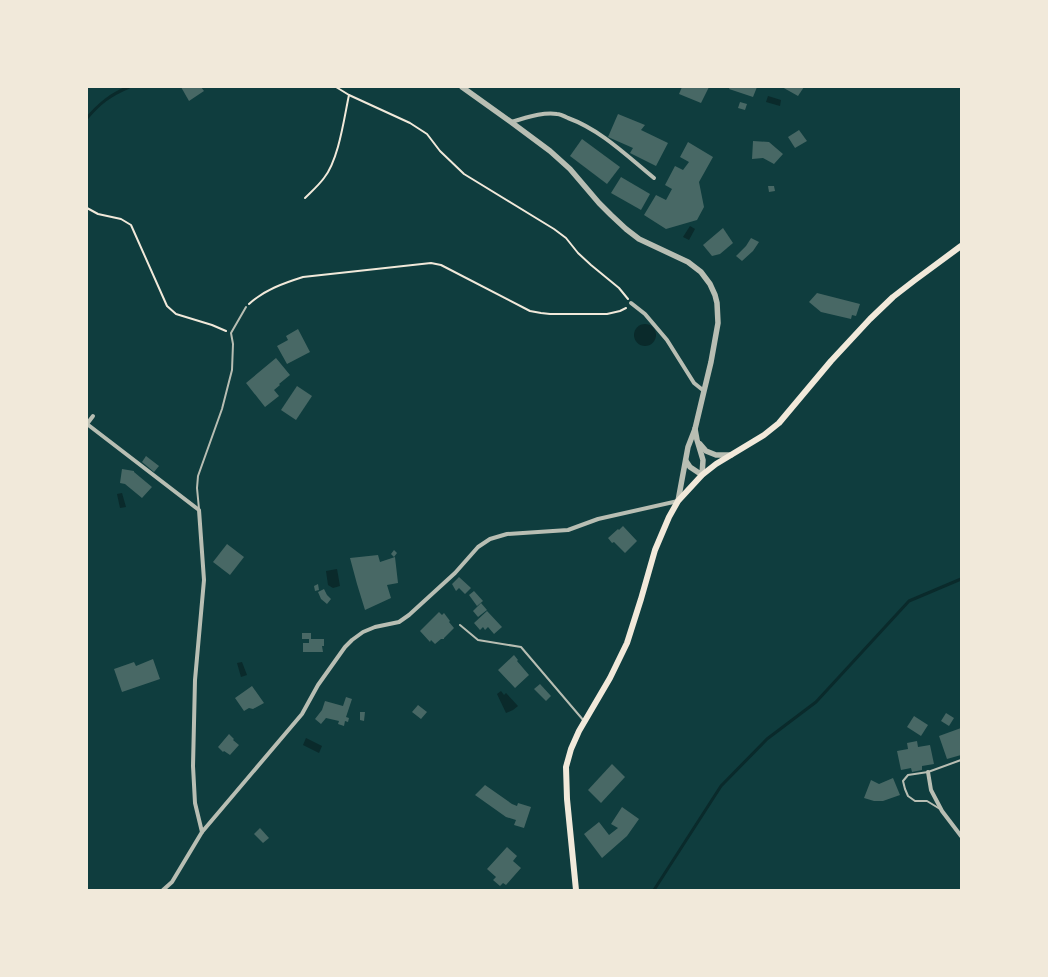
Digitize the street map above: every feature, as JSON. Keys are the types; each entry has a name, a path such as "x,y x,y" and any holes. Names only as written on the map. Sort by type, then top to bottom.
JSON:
{"main road":[{"path":"576,890 567,799 566,767 571,749 579,731 610,678 627,643 655,550 669,517 678,501 702,475 716,464 764,435 780,422 831,361 870,319 899,293 961,246"}],"street":[{"path":"163,890 172,882 202,832 302,714 318,685 344,647 352,640 363,632 374,627 399,622 409,615 455,573 478,547 490,539 507,534 568,530 598,519 678,501 688,447 695,429 711,362 718,323 717,303 710,284 701,272 688,262 639,239 626,229 607,211 570,169 550,151 462,87"},
{"path":"511,122 545,113 558,114 576,121 602,136 654,178"},
{"path":"631,303 645,314 667,340 694,383 704,391"},
{"path":"92,416 87,424 199,510 204,580 194,680 192,766 195,803 202,832"},
{"path":"686,461 690,467 702,475 703,460 695,429"},
{"path":"697,440 706,451 716,455 731,455"},
{"path":"928,772 931,790 942,811 961,836"}],"lane":[{"path":"199,510 197,488 198,476 222,409 232,370 233,344 231,333 246,307"},
{"path":"460,625 478,640 521,647 584,722"},
{"path":"942,811 927,801 915,801 908,796 903,782 908,775 928,772 961,760"}],"path":[{"path":"336,87 348,95 410,123 427,134 440,151 464,174 554,229 566,238 578,253 619,288 631,303"},
{"path":"305,198 325,178 332,164 338,144 348,95"},
{"path":"87,208 98,214 121,219 131,225 166,306 176,314 212,325 231,333"},
{"path":"246,307 266,292 286,282 303,278 431,263 441,265 530,311 541,313 608,314 626,308"}],"water":[{"path":"768,96 781,100 780,106 766,102"},
{"path":"690,226 695,229 689,240 683,237"},
{"path":"645,324 649,325 655,331 655,339 649,345 645,346 641,345 635,339 634,335 635,331 641,325"},
{"path":"122,493 126,507 120,508 117,494"},
{"path":"337,569 340,586 333,588 328,585 326,571"},
{"path":"242,662 247,675 241,677 237,663"},
{"path":"501,691 504,695 506,693 518,706 506,713 497,694"},
{"path":"306,738 322,746 319,753 303,745"}],"building":[{"path":"181,87 201,87 204,91 189,101"},
{"path":"682,87 709,87 701,103 679,94"},
{"path":"730,87 757,87 753,97 729,89"},
{"path":"782,87 804,87 798,96"},
{"path":"740,102 747,104 745,110 738,108"},
{"path":"618,114 645,125 641,130 668,143 656,166 630,153 633,148 608,137"},
{"path":"799,130 807,141 795,148 788,137"},
{"path":"582,139 620,167 607,184 570,156"},
{"path":"753,141 769,142 783,154 774,164 763,158 752,159"},
{"path":"688,142 713,157 699,182 704,207 697,220 666,229 644,215 656,195 666,200 672,189 665,185 675,166 683,170 689,162 680,157"},
{"path":"621,177 650,194 641,210 611,193"},
{"path":"768,186 774,186 775,191 769,192"},
{"path":"723,228 733,243 720,254 712,256 703,245"},
{"path":"751,238 759,242 753,251 742,261 736,256 746,246"},
{"path":"817,293 860,304 856,316 852,315 851,319 821,312 809,302"},
{"path":"298,329 310,352 287,364 277,346 288,340 286,336"},
{"path":"276,358 290,375 274,390 279,396 265,407 246,383"},
{"path":"297,386 312,396 296,420 281,410"},
{"path":"146,456 159,466 154,472 142,462"},
{"path":"122,469 134,471 152,487 142,498 125,484 120,483"},
{"path":"623,526 637,541 625,553 608,538"},
{"path":"227,544 244,557 230,575 213,562"},
{"path":"394,550 397,553 394,557 391,554"},
{"path":"378,555 380,562 395,557 398,583 387,585 391,598 365,610 350,558"},
{"path":"459,577 471,588 465,594 459,588 456,591 452,584"},
{"path":"318,584 319,590 315,591 314,586"},
{"path":"324,589 331,599 327,604 321,599 318,592"},
{"path":"474,591 483,601 477,606 469,595"},
{"path":"481,603 487,610 478,617 473,611"},
{"path":"487,611 502,627 494,634 488,627 485,630 483,627 480,630 474,623"},
{"path":"439,612 442,615 444,613 454,628 444,639 441,639 435,644 431,640 430,642 420,631"},
{"path":"302,633 311,633 311,639 324,639 324,646 322,646 323,652 303,652 303,643 309,643 309,639 302,639"},
{"path":"514,655 529,675 515,688 498,670"},
{"path":"153,659 160,679 122,692 114,669 134,662 136,666"},
{"path":"540,684 551,696 546,701 534,689"},
{"path":"252,686 264,703 253,709 249,708 244,711 235,698"},
{"path":"346,697 352,699 346,717 349,718 348,722 345,721 344,726 338,724 339,721 326,718 321,724 315,719 322,710 325,701 343,706"},
{"path":"418,705 427,712 421,719 412,712"},
{"path":"360,712 365,712 364,721 360,720"},
{"path":"946,713 954,718 949,726 941,721"},
{"path":"914,716 928,725 921,736 907,727"},
{"path":"961,728 961,755 947,759 939,736"},
{"path":"229,734 239,745 230,755 224,751 223,752 218,747"},
{"path":"917,741 918,747 930,745 934,764 922,766 922,770 912,772 911,768 901,770 897,751 908,749 907,743"},
{"path":"612,764 625,777 601,803 588,790"},
{"path":"893,778 900,795 883,801 874,801 864,798 871,780 879,784"},
{"path":"485,785 512,804 517,806 518,803 531,807 524,828 514,825 516,820 506,817 475,795"},
{"path":"622,807 639,819 627,836 602,858 584,834 599,822 609,835 618,828 611,824"},
{"path":"260,828 269,838 263,843 254,834"},
{"path":"507,847 517,856 513,861 521,868 506,885 503,883 500,886 493,880 496,877 487,869"}],"waterway":[{"path":"87,118 106,100 129,87"},
{"path":"654,890 721,786 767,739 816,702 909,601 961,579"}]}
